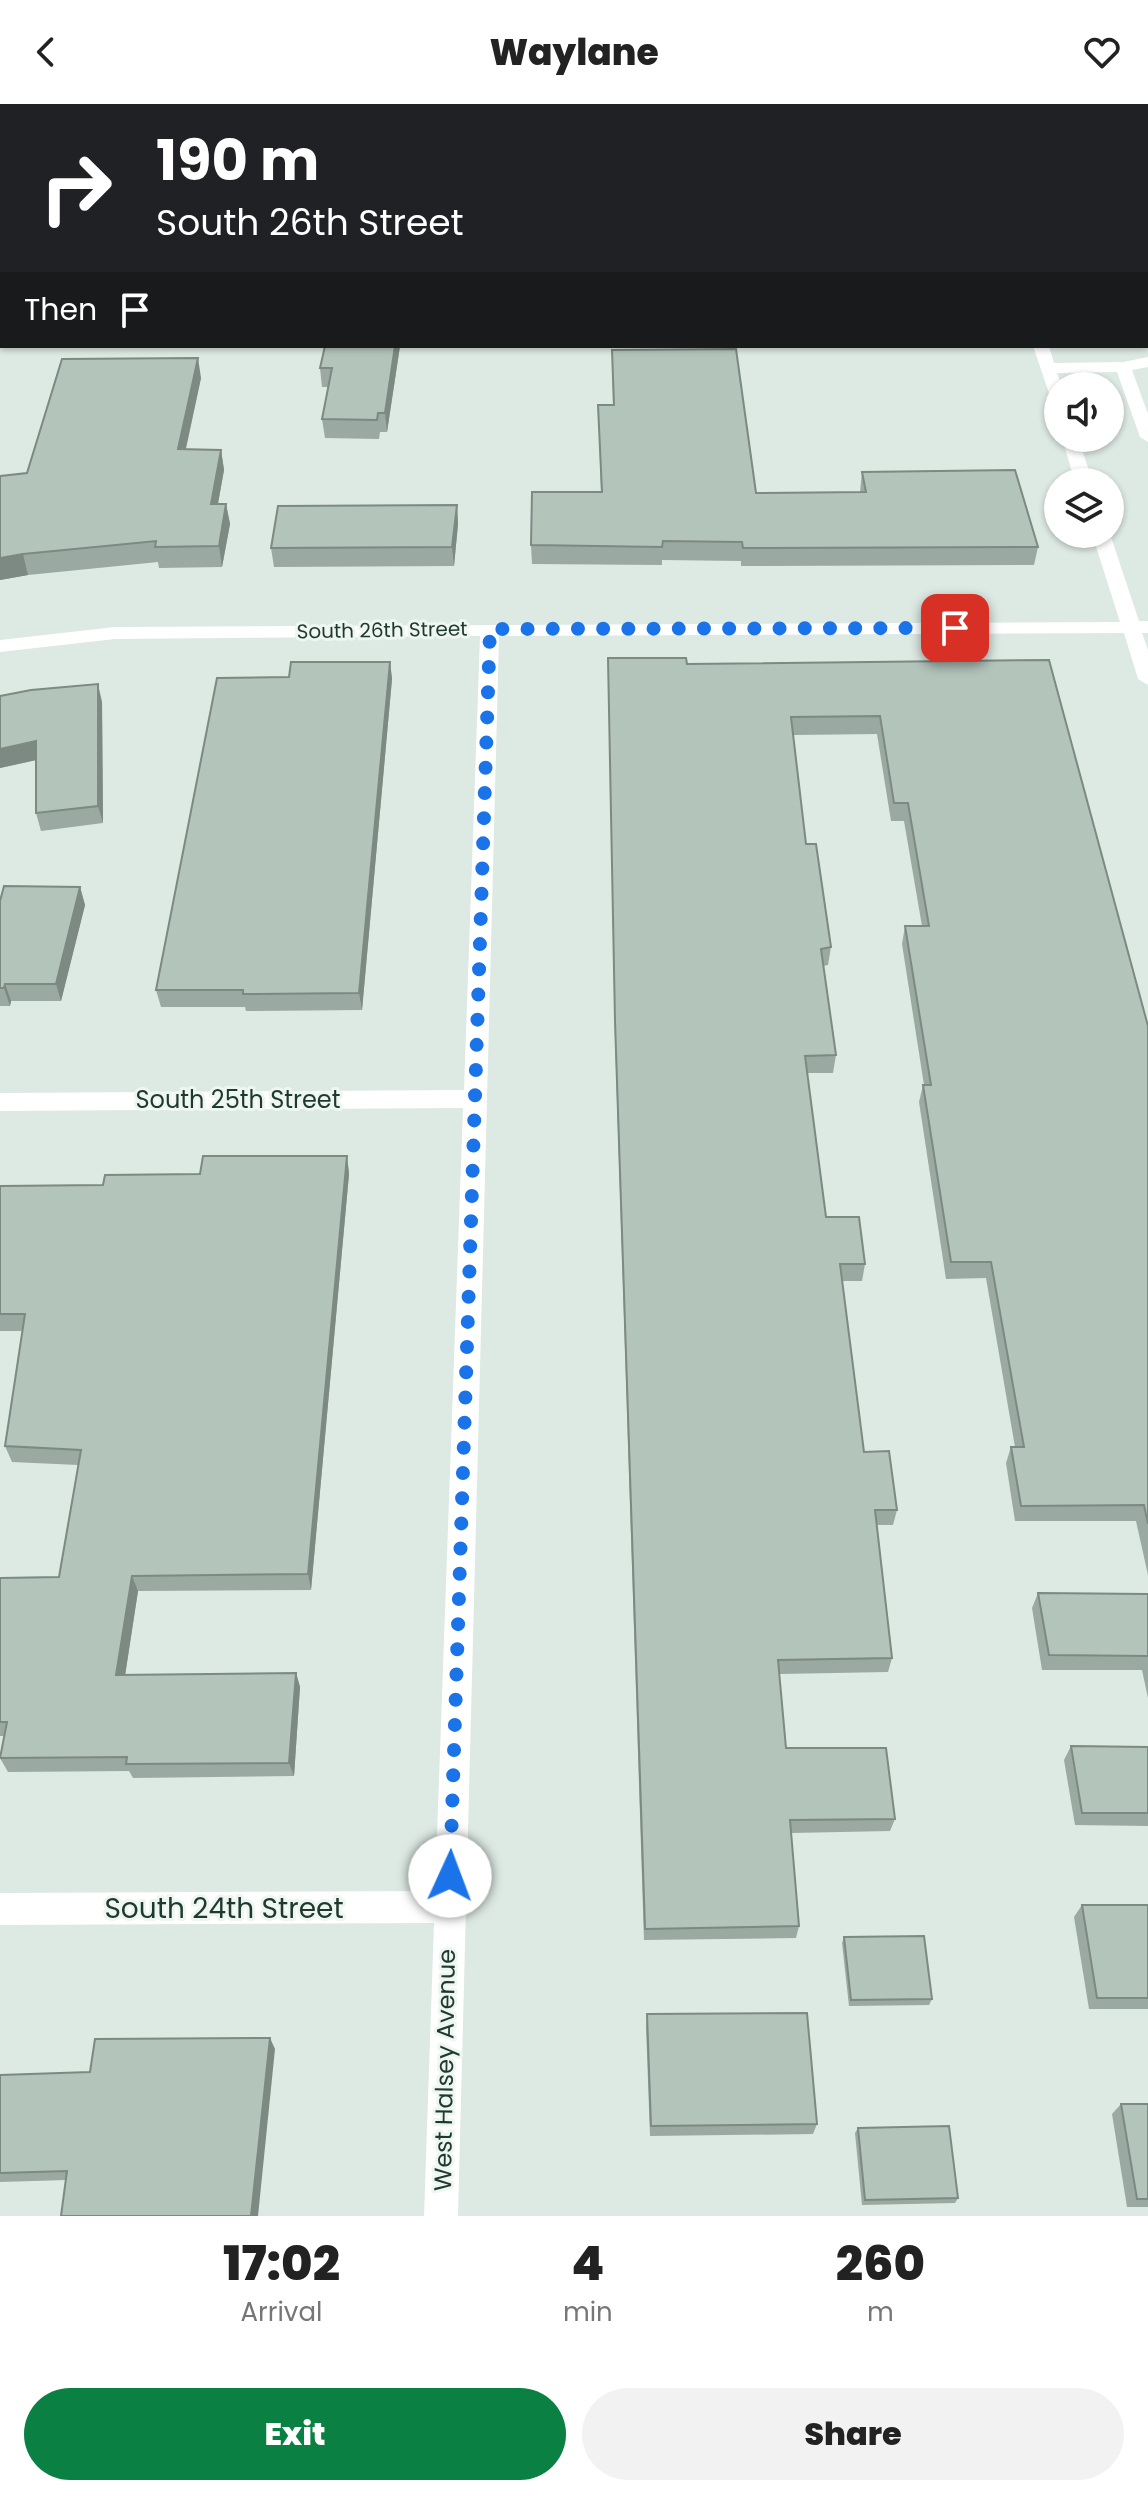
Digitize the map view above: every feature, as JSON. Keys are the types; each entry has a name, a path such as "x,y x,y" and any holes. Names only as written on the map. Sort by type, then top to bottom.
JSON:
{"street":[{"path":"1042,348 1049,372"},
{"path":"1048,368 1123,367 1148,362"},
{"path":"1123,367 1142,407 1148,437"},
{"path":"1107,548 1139,627 1148,679"},
{"name":"South 26th Street","path":"0,646 115,633 1139,627"},
{"name":"West Halsey Avenue","path":"441,2216 490,629"},
{"name":"South 25th Street","path":"0,1102 477,1099"},
{"name":"South 24th Street","path":"0,1909 449,1907"}],"building":[{"path":"325,348 395,348 385,413 378,413 377,420 322,419 332,368 320,368"},
{"path":"736,349 756,493 866,492 862,472 1015,470 1038,547 743,548 742,542 663,541 662,547 531,545 532,492 602,492 598,405 614,405 612,350"},
{"path":"198,358 178,449 221,450 211,504 226,504 219,546 155,547 156,541 0,558 0,476 27,473 62,359"},
{"path":"457,505 452,547 271,548 278,506"},
{"path":"608,658 686,658 687,664 1049,660 1148,1026 1148,1524 1144,1505 1021,1506 1011,1447 1024,1447 991,1262 951,1262 923,1085 931,1085 905,926 929,926 908,803 894,803 880,716 791,717 806,844 816,844 831,947 821,949 836,1055 805,1056 826,1217 859,1217 865,1264 840,1264 864,1452 889,1451 897,1510 875,1510 892,1658 778,1660 786,1748 886,1748 895,1819 790,1820 799,1926 645,1929 615,1021"},
{"path":"291,662 390,662 359,993 243,994 243,990 156,990 217,678 289,677"},
{"path":"98,684 98,806 36,813 36,741 0,749 0,696"},
{"path":"4,886 80,887 56,984 5,984 4,988 0,988 0,901"},
{"path":"203,1156 347,1156 308,1574 132,1576 116,1675 296,1673 289,1763 126,1764 127,1757 0,1758 7,1722 0,1722 0,1578 59,1577 81,1450 5,1446 25,1314 0,1314 0,1186 103,1185 105,1175 200,1174"},
{"path":"1038,1593 1148,1594 1148,1656 1049,1655"},
{"path":"1071,1746 1148,1747 1148,1813 1082,1813"},
{"path":"1082,1905 1148,1905 1148,1998 1097,1998"},
{"path":"924,1936 932,1999 851,2000 844,1937"},
{"path":"807,2013 817,2124 651,2126 647,2014"},
{"path":"270,2038 251,2216 61,2216 67,2171 0,2173 0,2075 90,2072 95,2039"},
{"path":"1121,2104 1148,2104 1148,2199 1137,2199"},
{"path":"949,2126 958,2198 865,2200 858,2128"}],"route":[{"path":"450,1876 490,629 955,628"}]}
